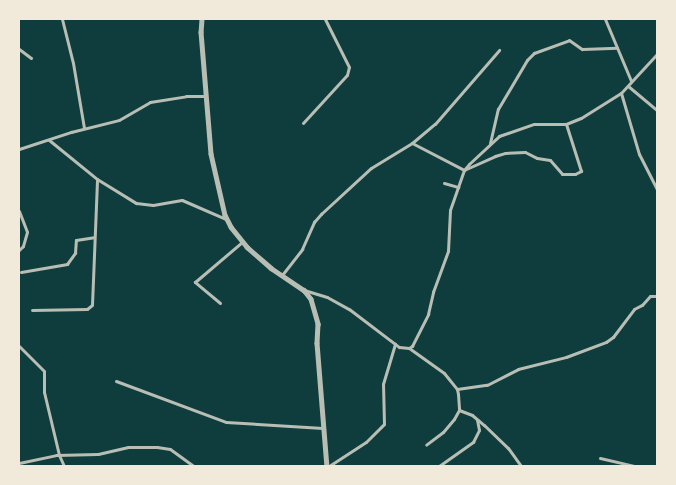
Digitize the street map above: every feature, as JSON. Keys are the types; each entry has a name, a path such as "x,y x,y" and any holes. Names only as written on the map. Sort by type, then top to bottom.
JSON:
{"street":[{"path":"62,19 74,63 84,129"},
{"path":"202,19 201,32 211,154 226,219 242,242 282,275 304,290 327,297 348,309 395,344 409,348 415,355 433,364 457,389 459,410 450,425 426,445"},
{"path":"303,123 347,75 349,67 325,19"},
{"path":"605,19 632,80"},
{"path":"490,143 498,109 527,60 534,53 569,40 582,49 617,48"},
{"path":"19,49 31,58"},
{"path":"282,275 302,249 314,222 321,214 371,168 412,143 442,118 498,50"},
{"path":"409,348 416,341 428,314 433,292 448,251 450,210 464,170 499,136 534,124 566,124 621,93 657,54"},
{"path":"628,86 657,110"},
{"path":"621,93 639,154 657,189"},
{"path":"19,149 119,120 150,102 206,96"},
{"path":"412,143 464,170 505,153 525,152 538,158 550,160 562,174 575,174 581,171 566,124"},
{"path":"49,140 97,179 136,203 153,205 182,200 226,219"},
{"path":"32,310 87,309 91,307 97,179"},
{"path":"444,183 458,187"},
{"path":"19,211 26,224 27,232 23,246 19,250"},
{"path":"22,272 68,263 75,254 76,240 94,237"},
{"path":"220,303 195,282 242,242"},
{"path":"304,290 311,299 318,324 323,428 328,466 366,442 384,424 383,384 395,344"},
{"path":"457,389 478,388 521,368 558,359 606,342 613,337 634,309 642,305 650,296 657,296"},
{"path":"19,346 44,371 44,392 59,455 64,466"},
{"path":"116,382 226,422 323,428"},
{"path":"459,410 477,419 508,448 521,466"},
{"path":"439,466 473,442 479,430 477,419"},
{"path":"19,463 59,455 98,454 128,447 160,447 170,449 193,466"},
{"path":"600,458 635,466"}]}
